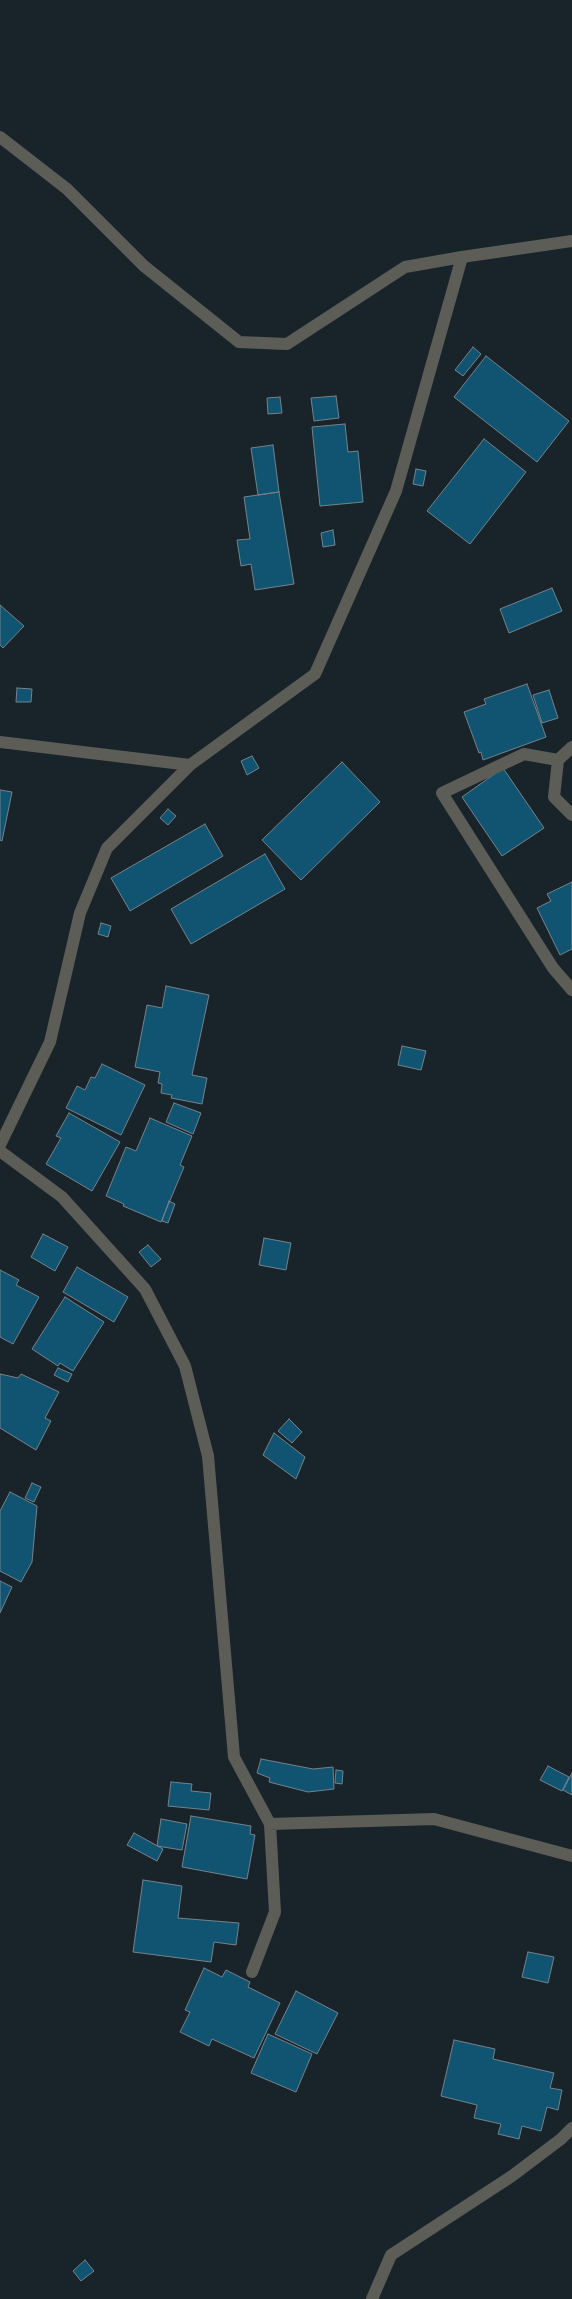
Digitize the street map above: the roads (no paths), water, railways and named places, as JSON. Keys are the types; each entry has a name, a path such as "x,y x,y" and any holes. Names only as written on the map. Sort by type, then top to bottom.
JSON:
{"street":[{"path":"0,137 67,189 144,266 239,342 288,344 406,267 572,241"},
{"path":"0,1145 50,1042 80,913 107,848 190,765 315,674 396,491 462,258"},
{"path":"0,742 190,765"},
{"path":"572,747 558,760 554,797 572,815"},
{"path":"558,760 524,754 442,794 554,968 572,990"},
{"path":"0,1151 62,1197 145,1289 185,1366 208,1456 234,1757 270,1824 275,1912 252,1972"},
{"path":"270,1824 434,1819 572,1856"},
{"path":"372,2299 391,2254 512,2176 561,2139 572,2128"}]}
